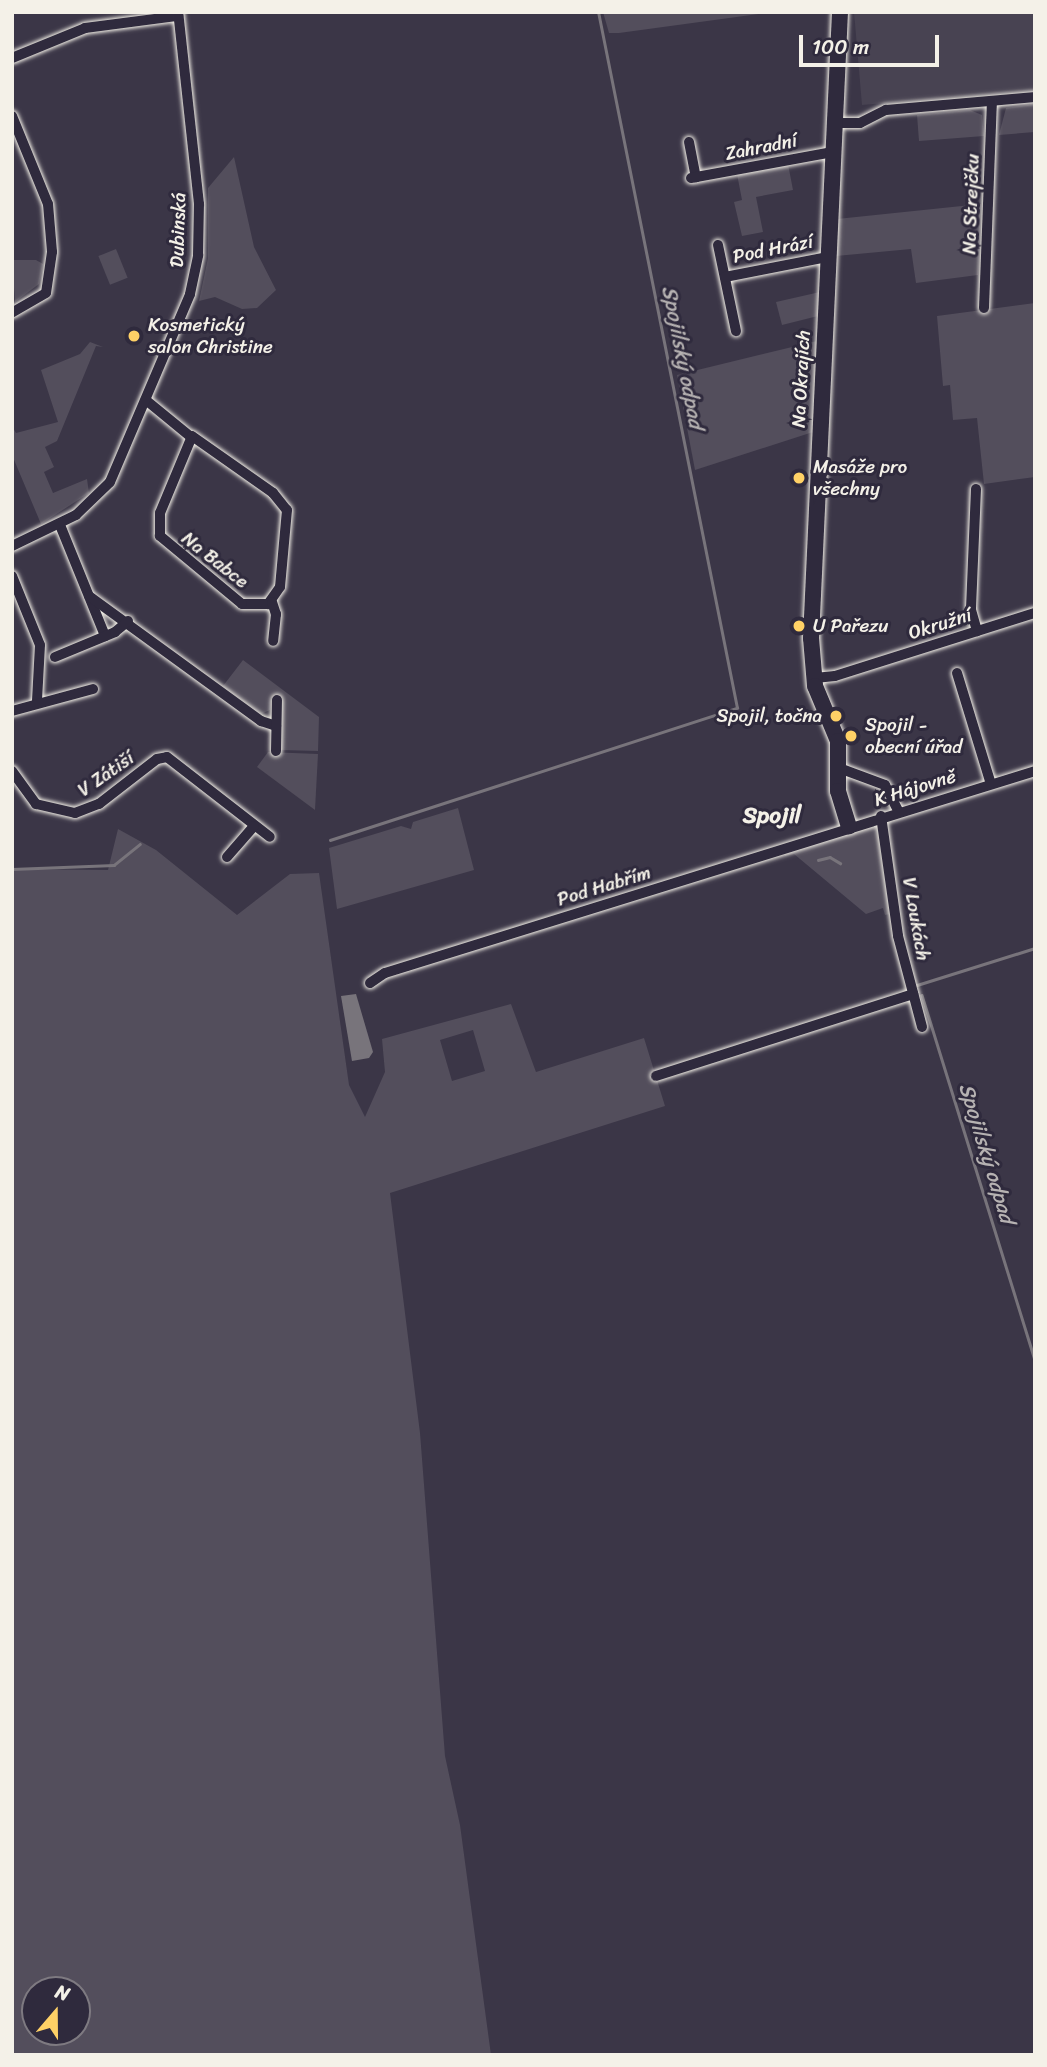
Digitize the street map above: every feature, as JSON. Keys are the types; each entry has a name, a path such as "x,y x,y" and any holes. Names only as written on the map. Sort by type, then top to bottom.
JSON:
{"street":[{"name":"Na Okrajích","path":"839,12 811,627 815,678 836,734 838,791 849,826"},
{"path":"12,58 85,28 178,14"},
{"name":"Dubinská","path":"12,546 60,525 86,508 110,482 147,401 190,294 199,244 198,191 178,14"},
{"path":"834,123 860,123 886,110 1035,97"},
{"name":"Na Strejčku","path":"984,308 992,101"},
{"path":"12,117 48,204 52,252 46,293 12,313"},
{"name":"Zahradní","path":"689,142 693,177 833,152"},
{"name":"Pod Hrází","path":"718,245 736,331"},
{"name":"Pod Hrází","path":"725,277 828,257"},
{"name":"Na Babce","path":"147,401 191,437 213,447 286,507 288,519 280,587 272,602 276,614 273,641"},
{"name":"Na Babce","path":"191,437 160,513 160,536 242,604 252,607 272,602"},
{"path":"976,489 971,610 976,631"},
{"path":"60,525 105,636"},
{"path":"12,576 40,645 37,702"},
{"path":"89,596 128,621 261,721 276,726"},
{"name":"Okružní","path":"815,678 835,676 1035,613"},
{"path":"55,657 105,636 128,621"},
{"path":"957,673 991,784"},
{"path":"12,711 37,702 93,689"},
{"path":"276,751 277,700"},
{"name":"V Zátiší","path":"12,771 36,804 75,813 99,804 157,759 167,757 270,837"},
{"path":"839,768 886,785 898,811"},
{"name":"K Hájovně","path":"849,826 1035,771"},
{"name":"V Loukách","path":"881,816 898,936 922,1027"},
{"path":"227,857 254,826"},
{"name":"Pod Habřím","path":"370,983 385,973 849,826"},
{"path":"656,1076 913,994"}],"shaded area":[{"path":"603,12 773,12 609,33"},
{"path":"854,12 1035,12 1035,90 862,105"},
{"path":"1035,104 1035,132 999,135 1006,108"},
{"path":"970,110 982,115 984,136 919,141 917,115"},
{"path":"234,157 254,247 276,290 257,308 242,309 215,297 199,301 208,258 208,188"},
{"path":"788,164 793,190 756,197 763,232 742,236 734,202 742,200 737,174"},
{"path":"981,204 978,275 916,283 911,249 836,256 837,219"},
{"path":"116,249 128,278 110,285 98,256"},
{"path":"12,260 36,260 43,264 39,284 15,302"},
{"path":"820,292 818,316 782,325 776,302"},
{"path":"1035,303 1035,477 984,484 977,418 953,420 950,385 943,386 937,316"},
{"path":"817,341 813,432 695,470 677,375"},
{"path":"90,342 103,347 96,346 57,441 45,447 54,467 44,472 53,493 87,479 89,493 41,524 12,455 12,426 16,433 58,422 41,370 80,354"},
{"path":"243,660 319,717 318,751 281,750 282,698 271,698 270,710 261,714 223,686"},
{"path":"268,752 318,754 315,810 257,767"},
{"path":"458,808 474,870 337,909 329,848 401,826 411,829 413,822"},
{"path":"875,826 882,839 879,845 890,914 885,915 883,908 866,914 794,854 785,856 784,852"},
{"path":"118,829 156,850 237,915 290,874 319,873 349,1085 365,1117 385,1072 382,1039 511,1004 536,1072 644,1038 665,1106 390,1193 420,1433 445,1756 460,1825 491,2055 12,2055 12,869 108,870","holes":["473,1030 485,1071 452,1081 440,1040"]},
{"path":"356,994 373,1052 369,1058 352,1061 341,996"}],"waterway":[{"name":"Spojilský odpad","path":"330,840 737,708 598,12"},
{"path":"12,869 114,865 140,844"},
{"path":"818,860 830,857 840,863"},
{"path":"917,985 1035,948"},
{"name":"Spojilský odpad","path":"922,995 1035,1360"}],"place":[{"name":"Kosmetický salon Christine","path":"134,336"},
{"name":"Masáže pro všechny","path":"799,478"},
{"name":"U Pařezu","path":"799,626"},
{"name":"Spojil, točna","path":"836,716"},
{"name":"Spojil - obecní úřad","path":"851,736"}],"district":[{"name":"Spojil","path":"772,816"}]}
